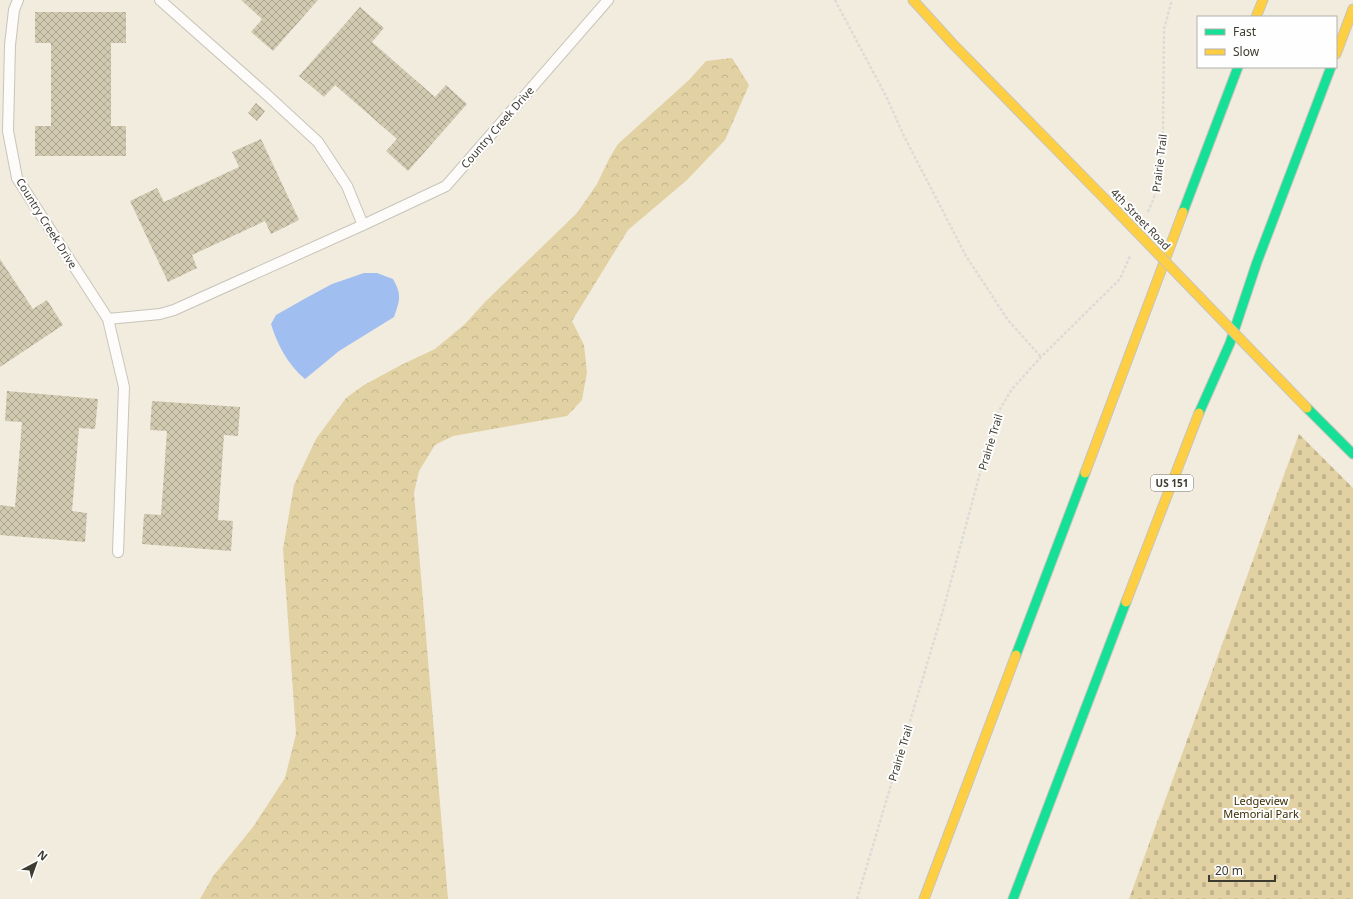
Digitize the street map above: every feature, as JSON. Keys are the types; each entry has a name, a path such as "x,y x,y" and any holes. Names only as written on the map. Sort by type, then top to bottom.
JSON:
{"main road":[{"name":"4th Street Road","path":"913,0 952,43 1353,454"},
{"path":"1256,16 1263,0"},
{"path":"1337,51 1353,9"},
{"path":"924,899 1238,68"},
{"name":"US 151","path":"1013,899 1195,421 1230,343 1257,262 1331,68"}],"lane":[{"name":"Country Creek Drive","path":"18,0 14,10 10,45 8,131 17,178 108,319 124,388 118,552"},
{"path":"160,0 318,142 348,186 363,225"},
{"name":"Country Creek Drive","path":"108,319 160,314 174,310 446,186 608,0"}],"path":[{"path":"835,0 887,98 904,136 966,256 1008,320 1041,357"},
{"name":"Prairie Trail","path":"1146,218 1157,190 1163,129 1164,29 1172,0"},
{"name":"Prairie Trail","path":"857,899 944,607 995,417 1012,389 1041,357 1120,280 1131,252"}],"green space":[{"path":"732,58 749,85 725,140 687,180 628,230 572,321 584,345 587,372 582,400 567,416 453,436 435,445 419,471 414,493 448,899 200,899 214,875 253,827 285,778 296,734 283,549 294,485 316,439 346,398 364,385 435,349 465,324 485,302 577,213 597,184 618,144 689,80 706,61"},
{"name":"Ledgeview Memorial Park","path":"1299,434 1353,488 1353,899 1129,899"}],"water":[{"path":"364,273 377,273 393,279 399,294 398,306 394,317 339,351 305,379 288,361 276,339 271,324 276,315 332,284"}],"building":[{"path":"241,0 318,0 273,51 251,32 262,19"},
{"path":"360,7 384,28 372,42 435,97 446,85 467,104 408,171 386,151 397,139 335,85 324,97 299,76"},
{"path":"35,12 126,12 126,43 111,43 111,126 126,126 126,156 35,156 35,126 51,126 51,43 35,43"},
{"path":"256,103 265,111 257,121 248,113"},
{"path":"261,139 299,220 271,234 265,221 192,255 197,268 168,282 130,201 157,188 164,202 239,167 232,152"},
{"path":"0,259 33,309 47,300 63,325 0,367"},
{"path":"7,391 98,399 95,429 79,428 72,511 87,513 85,542 0,535 0,505 15,507 22,422 5,421"},
{"path":"152,401 240,407 238,436 224,435 218,520 233,521 231,551 142,544 144,514 161,515 167,431 150,430"}],"traffic: fast":[{"path":"1183,212 1238,68"},
{"path":"1199,413 1230,343 1257,262 1331,68"},
{"path":"1307,408 1353,454"},
{"path":"1016,655 1085,473"},
{"path":"1013,899 1126,602"}],"traffic: slow":[{"path":"913,0 952,43 1103,197"},
{"path":"1256,16 1263,0"},
{"path":"1337,51 1353,9"},
{"path":"1103,197 1307,408"},
{"path":"1085,473 1183,212"},
{"path":"1126,602 1199,413"},
{"path":"924,899 1016,655"}]}
